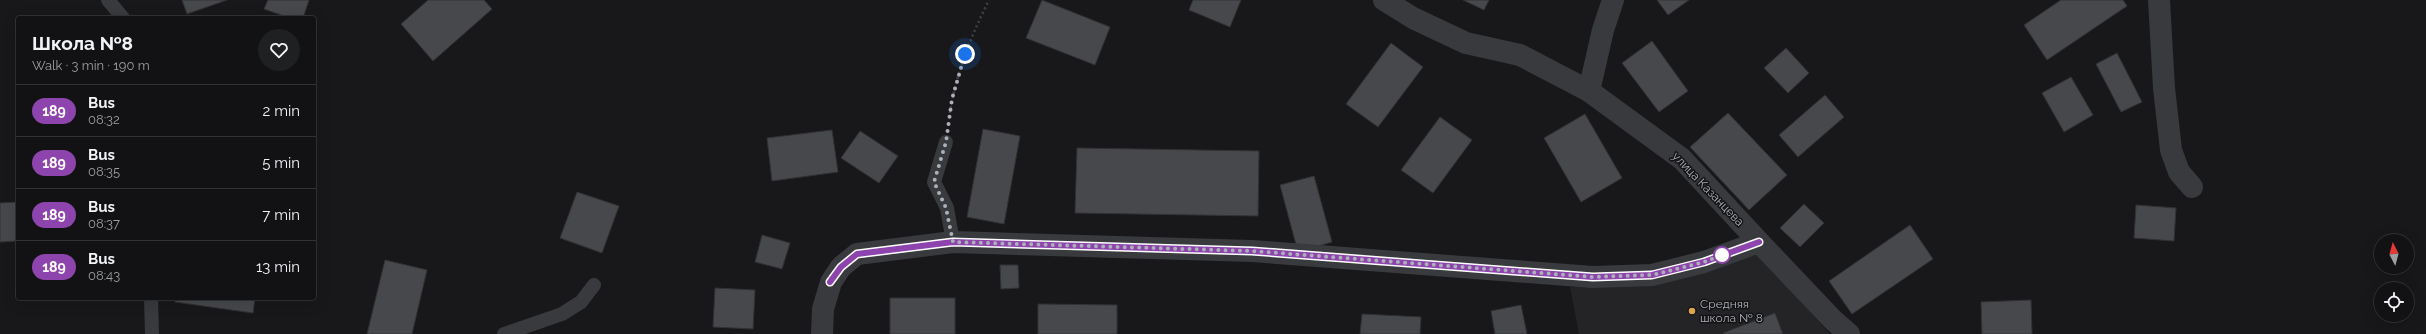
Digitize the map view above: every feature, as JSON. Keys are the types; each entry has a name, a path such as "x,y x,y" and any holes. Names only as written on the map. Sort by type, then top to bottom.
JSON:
{"street":[{"name":"улица Казанцева","path":"1384,0 1413,18 1466,43 1520,55 1589,91 1682,159 1833,320 1850,334"},
{"path":"1589,91 1603,30 1613,0"},
{"path":"2159,0 2164,88 2171,150 2179,172 2192,187"},
{"path":"822,334 822,309 830,282 841,267 857,254 953,242 1252,251 1593,277 1652,275 1704,262 1759,242"}],"lane":[{"path":"108,0 121,16"},
{"path":"946,142 934,182 946,208 953,242"},
{"path":"504,334 562,314 580,302 594,285"},
{"path":"151,300 152,334"}],"path":[{"path":"946,142 952,99 968,46 989,0"}],"shaded area":[{"name":"Средняя школа № 8","path":"1758,254 1830,334 1579,334 1570,287 1657,285"}],"building":[{"path":"182,0 227,0 187,14"},
{"path":"268,0 309,0 304,16 284,16 264,9"},
{"path":"428,0 484,0 492,9 433,61 401,24"},
{"path":"1042,0 1110,27 1095,65 1026,38"},
{"path":"1193,0 1241,0 1230,27 1189,10"},
{"path":"1463,0 1489,0 1484,10"},
{"path":"1657,0 1689,0 1668,15"},
{"path":"2061,0 2123,0 2127,6 2047,60 2024,25"},
{"path":"1652,41 1688,91 1659,112 1622,63"},
{"path":"1391,43 1423,67 1378,127 1346,104"},
{"path":"1786,48 1809,73 1788,93 1764,68"},
{"path":"2117,53 2142,102 2121,112 2096,64"},
{"path":"2071,77 2093,115 2064,132 2042,93"},
{"path":"1825,95 1844,117 1798,157 1779,135"},
{"path":"1728,113 1787,175 1749,210 1690,147"},
{"path":"1585,114 1622,178 1581,202 1544,138"},
{"path":"1440,117 1472,140 1433,193 1401,170"},
{"path":"983,129 1020,136 1004,224 967,217"},
{"path":"832,130 838,172 772,181 767,138"},
{"path":"860,131 898,156 879,183 841,158"},
{"path":"1077,148 1259,151 1258,216 1075,213"},
{"path":"1314,176 1332,242 1298,252 1280,185"},
{"path":"577,192 619,206 602,253 560,238"},
{"path":"16,202 16,241 0,242 0,203"},
{"path":"1804,204 1824,223 1800,247 1780,228"},
{"path":"2136,205 2176,208 2174,241 2134,238"},
{"path":"1910,225 1933,259 1852,314 1829,281"},
{"path":"762,235 790,243 782,269 755,262"},
{"path":"385,260 427,270 412,334 367,334"},
{"path":"1000,265 1018,265 1019,288 1001,289"},
{"path":"715,288 755,290 753,329 713,327"},
{"path":"890,298 955,298 955,334 890,334"},
{"path":"175,300 255,300 253,313 175,302"},
{"path":"2031,300 2032,334 1982,334 1981,302"},
{"path":"1038,304 1117,305 1117,334 1038,334"},
{"path":"1521,305 1527,334 1495,334 1491,311"},
{"path":"1775,313 1783,334 1723,333"},
{"path":"1362,314 1421,317 1420,334 1360,334"}],"bus line":[{"name":"189","path":"830,282 841,267 857,254 953,242 1072,244 1252,251 1593,277 1652,275 1704,262 1759,242"}],"place":[{"name":"Средняя школа № 8","path":"1692,311"}],"route":[{"path":"965,54 952,99 946,142 934,182 946,208 953,242 1072,244 1252,251 1593,277 1652,275 1704,262 1722,255"}]}
